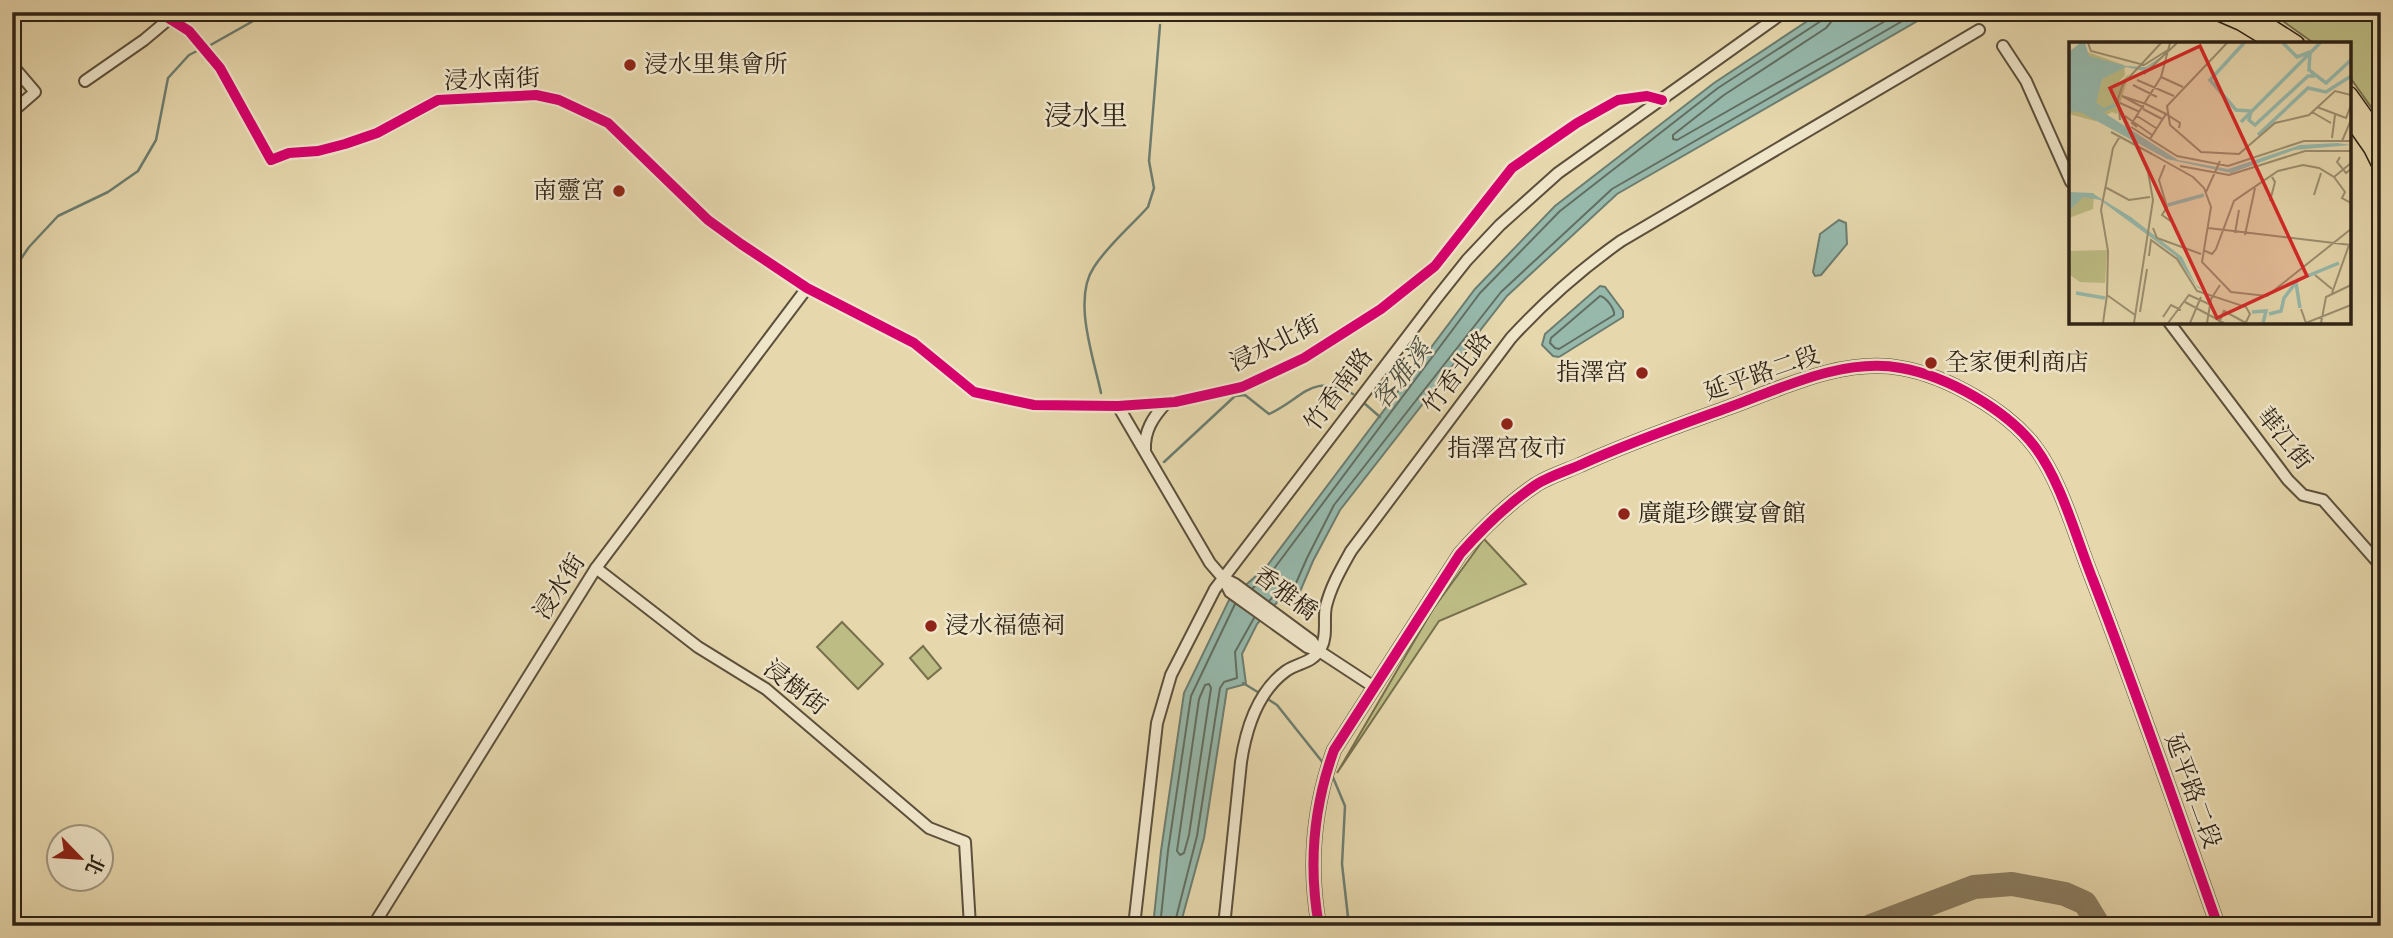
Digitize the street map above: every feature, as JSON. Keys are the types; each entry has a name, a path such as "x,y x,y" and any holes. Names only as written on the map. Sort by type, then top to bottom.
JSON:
{"main road":[{"path":"2218,12 2274,42"},
{"path":"2245,12 2293,42"},
{"path":"2351,99 2381,140"},
{"path":"2351,118 2381,166"}],"street":[{"name":"竹香南路","path":"1133,926 1157,723 1171,675 1215,589 1374,377 1466,260 1500,225 1558,173 1784,12"},
{"name":"浸水南街","path":"164,15 189,31 220,68 271,160 289,153 334,147 377,133 438,100 536,95 559,100 607,123 708,220 807,288"},
{"path":"85,81 144,40 164,15"},
{"name":"竹香北路","path":"1320,651 1324,641 1326,604 1334,582 1351,551 1504,346 1541,305 1580,271 1621,241 1979,30"},
{"path":"2003,46 2026,81 2069,178"},
{"path":"12,65 35,92 12,112"},
{"name":"浸水北街","path":"807,288 914,343 974,392 1034,405 1118,406 1166,403 1242,387 1304,358 1381,309 1435,266 1512,168 1577,123 1618,100 1647,96 1662,100"},
{"name":"浸水街","path":"373,926 596,568 807,288"},
{"name":"華江街","path":"2171,324 2288,480 2304,495 2323,500 2381,566"},
{"name":"延平路二段","path":"1319,926 1313,892 1313,845 1322,784 1334,750 1460,554 1485,525 1540,483 1613,450 1833,372 1861,367 1899,367 1921,373 1982,401 2012,424 2034,446 2054,480 2116,640 2218,926"},
{"path":"1145,450 1144,438 1149,426 1166,403"},
{"name":"香雅橋","path":"1118,406 1210,563 1233,588 1320,651"},
{"name":"浸樹街","path":"596,568 698,647 766,688 929,828 965,842 970,926"},
{"path":"1224,926 1244,742 1258,706 1269,687 1284,673 1310,662 1320,651 1374,687"}],"shaded area":[{"path":"2270,12 2381,12 2381,20 2378,19 2381,27 2381,121 2351,79 2351,42 2312,42"},
{"path":"1484,539 1526,584 1439,621 1337,773 1433,609"},
{"path":"842,622 883,664 858,689 817,647"},
{"path":"923,646 941,668 928,679 910,658"}],"water":[{"name":"客雅溪","path":"1821,12 1933,12 1617,194 1507,296 1340,510 1313,561 1296,601 1283,596 1257,624 1242,654 1246,684 1227,689 1204,838 1180,926 1153,926 1184,693 1229,600 1267,566 1475,289 1555,206 1714,83"},
{"path":"1839,220 1846,223 1847,244 1821,275 1815,276 1813,272 1820,234"},
{"path":"1600,286 1605,287 1623,311 1623,317 1559,357 1553,356 1542,345 1545,334"}],"waterway":[{"path":"207,47 269,12"},
{"path":"1101,393 1087,329 1085,295 1094,267 1148,207 1154,188 1149,161 1160,25"},
{"path":"12,272 29,247 58,216 108,192 138,171 156,140 168,78 189,55 201,49"},
{"path":"1164,462 1235,396 1245,395 1269,414 1317,386 1339,388 1353,394"},
{"path":"1364,403 1380,417"},
{"path":"1243,683 1261,694"},
{"path":"1266,698 1277,705 1324,764"},
{"path":"1332,775 1345,806 1342,864 1349,926"}],"taxiway":[{"path":"1871,926 1974,887 2012,884 2065,894 2085,903 2099,926"}],"cycle path":[{"path":"159,12 189,31 220,68 271,160 289,153 318,151 377,133 438,100 536,95 559,100 608,123 708,220 807,288 914,343 974,392 1034,405 1118,406 1175,402 1242,387 1304,358 1381,309 1435,266 1512,168 1577,123 1618,100 1647,96 1662,100"},
{"path":"1319,926 1313,859 1321,793 1334,750 1460,554 1487,526 1537,484 1616,449 1812,377 1857,367 1879,366 1919,372 1975,397 2009,420 2045,461 2068,511 2218,926"}],"place":[{"name":"浸水里集會所","path":"630,65"},
{"name":"南靈宮","path":"619,191"},
{"name":"全家便利商店","path":"1931,363"},
{"name":"指澤宮","path":"1642,373"},
{"name":"指澤宮夜市","path":"1507,424"},
{"name":"廣龍珍饌宴會館","path":"1624,514"},
{"name":"浸水福德祠","path":"931,626"}],"district":[{"name":"浸水里","path":"1086,116"}]}
